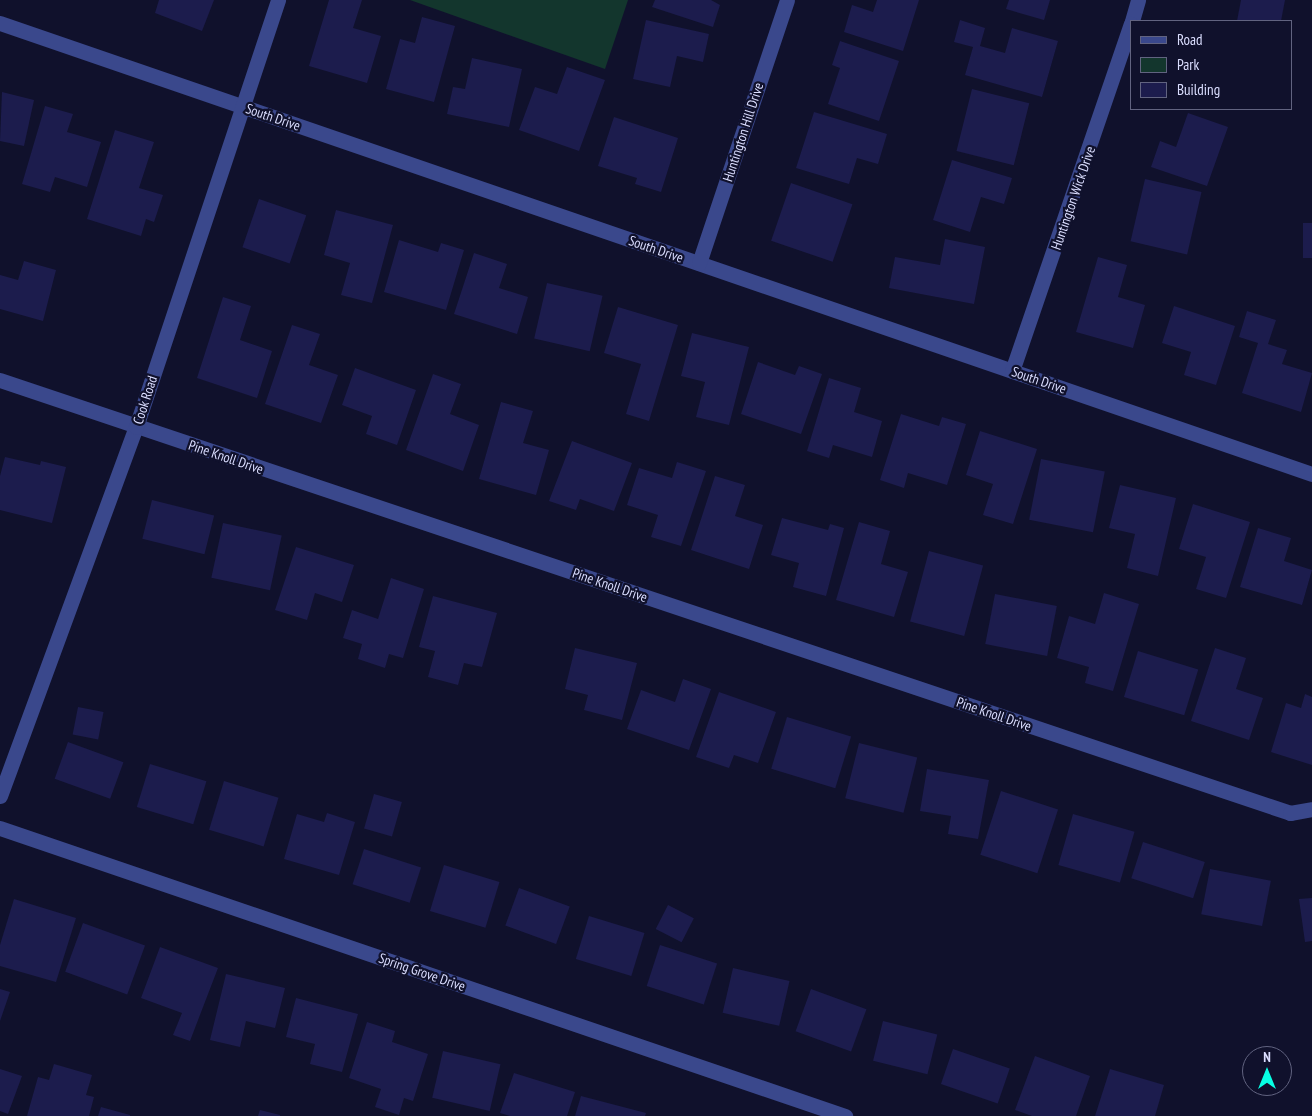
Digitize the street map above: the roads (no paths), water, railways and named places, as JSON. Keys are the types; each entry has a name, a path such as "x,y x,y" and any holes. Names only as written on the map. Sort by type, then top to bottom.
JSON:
{"street":[{"name":"Cook Road","path":"0,796 136,427 278,0"},
{"name":"Huntington Hill Drive","path":"699,263 787,0"},
{"name":"Huntington Wick Drive","path":"1132,20 1138,0"},
{"name":"South Drive","path":"0,23 1312,474"},
{"name":"Huntington Wick Drive","path":"1012,371 1130,26"},
{"name":"Pine Knoll Drive","path":"0,380 1290,813 1312,809"},
{"name":"Spring Grove Drive","path":"0,828 845,1116"}]}
